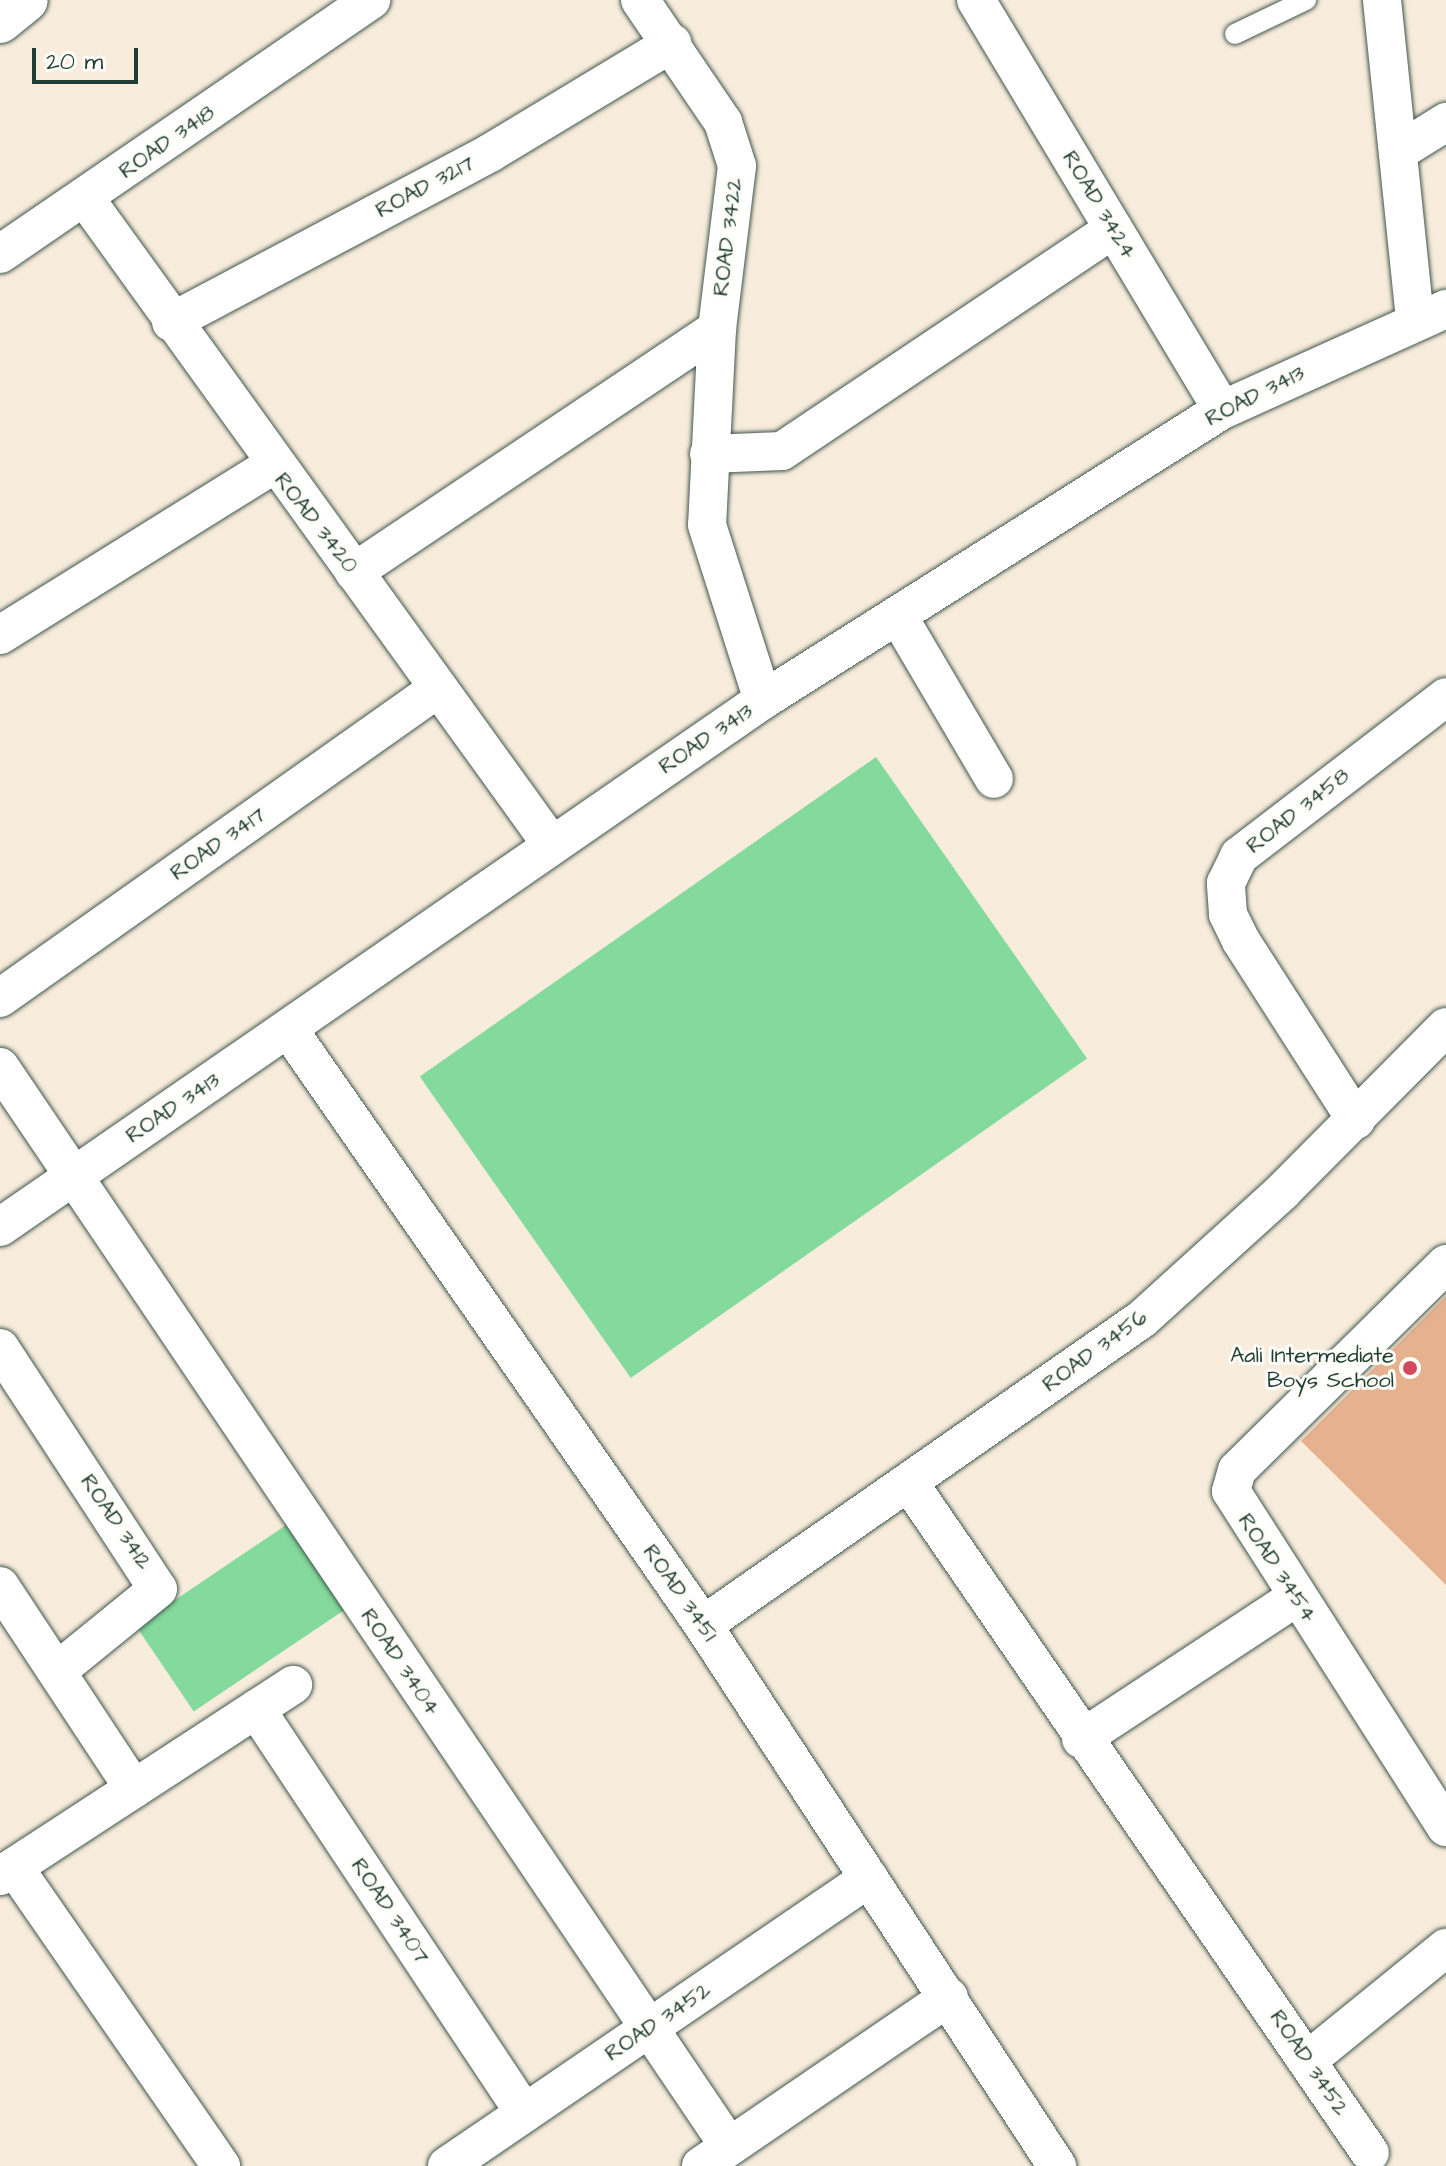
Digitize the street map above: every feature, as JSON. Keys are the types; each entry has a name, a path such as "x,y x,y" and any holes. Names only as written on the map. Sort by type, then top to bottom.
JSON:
{"street":[{"path":"0,21 26,0"},
{"name":"ROAD 3418","path":"0,254 371,0"},
{"name":"ROAD 3422","path":"640,0 723,122 737,166 717,329 707,525 763,700"},
{"name":"ROAD 3424","path":"977,0 1222,410"},
{"path":"1382,0 1398,152 1430,314"},
{"name":"ROAD 3217","path":"171,322 490,153 672,43"},
{"path":"1398,152 1446,122"},
{"name":"ROAD 3420","path":"85,198 272,466 354,572 551,844"},
{"path":"709,454 782,451 1114,229"},
{"name":"ROAD 3413","path":"0,1227 763,700 1222,410 1430,314"},
{"path":"354,572 717,329"},
{"path":"0,635 272,466"},
{"path":"898,616 994,779"},
{"name":"ROAD 3417","path":"0,998 437,689"},
{"name":"ROAD 3458","path":"1356,1120 1241,941 1228,914 1226,883 1239,856 1446,697"},
{"name":"ROAD 3456","path":"703,1625 1142,1319 1356,1120 1446,1027"},
{"name":"ROAD 3451","path":"289,1030 703,1625 1057,2166"},
{"path":"0,1067 72,1178"},
{"name":"ROAD 3404","path":"72,1178 648,2028 715,2156"},
{"name":"ROAD 3454","path":"1446,1264 1237,1470 1231,1491 1240,1514 1446,1827"},
{"name":"ROAD 3412","path":"0,1348 158,1589 57,1671"},
{"name":"ROAD 3452","path":"909,1483 1081,1739 1370,2153"},
{"path":"0,1586 134,1789"},
{"path":"1081,1739 1296,1597"},
{"path":"221,2166 7,1871 293,1685"},
{"name":"ROAD 3407","path":"256,1709 524,2113"},
{"name":"ROAD 3452","path":"447,2166 869,1878"},
{"path":"1308,2060 1446,1948"},
{"path":"715,2156 949,1997"}],"lane":[{"path":"1235,34 1306,0"}],"green space":[{"path":"876,757 1087,1058 631,1378 420,1076"},
{"path":"292,1521 350,1606 194,1712 136,1626"}],"building":[{"name":"Aali Intermediate Boys School","path":"1446,1296 1446,1585 1301,1441"}],"place":[{"name":"Aali Intermediate Boys School","path":"1410,1368"}]}
